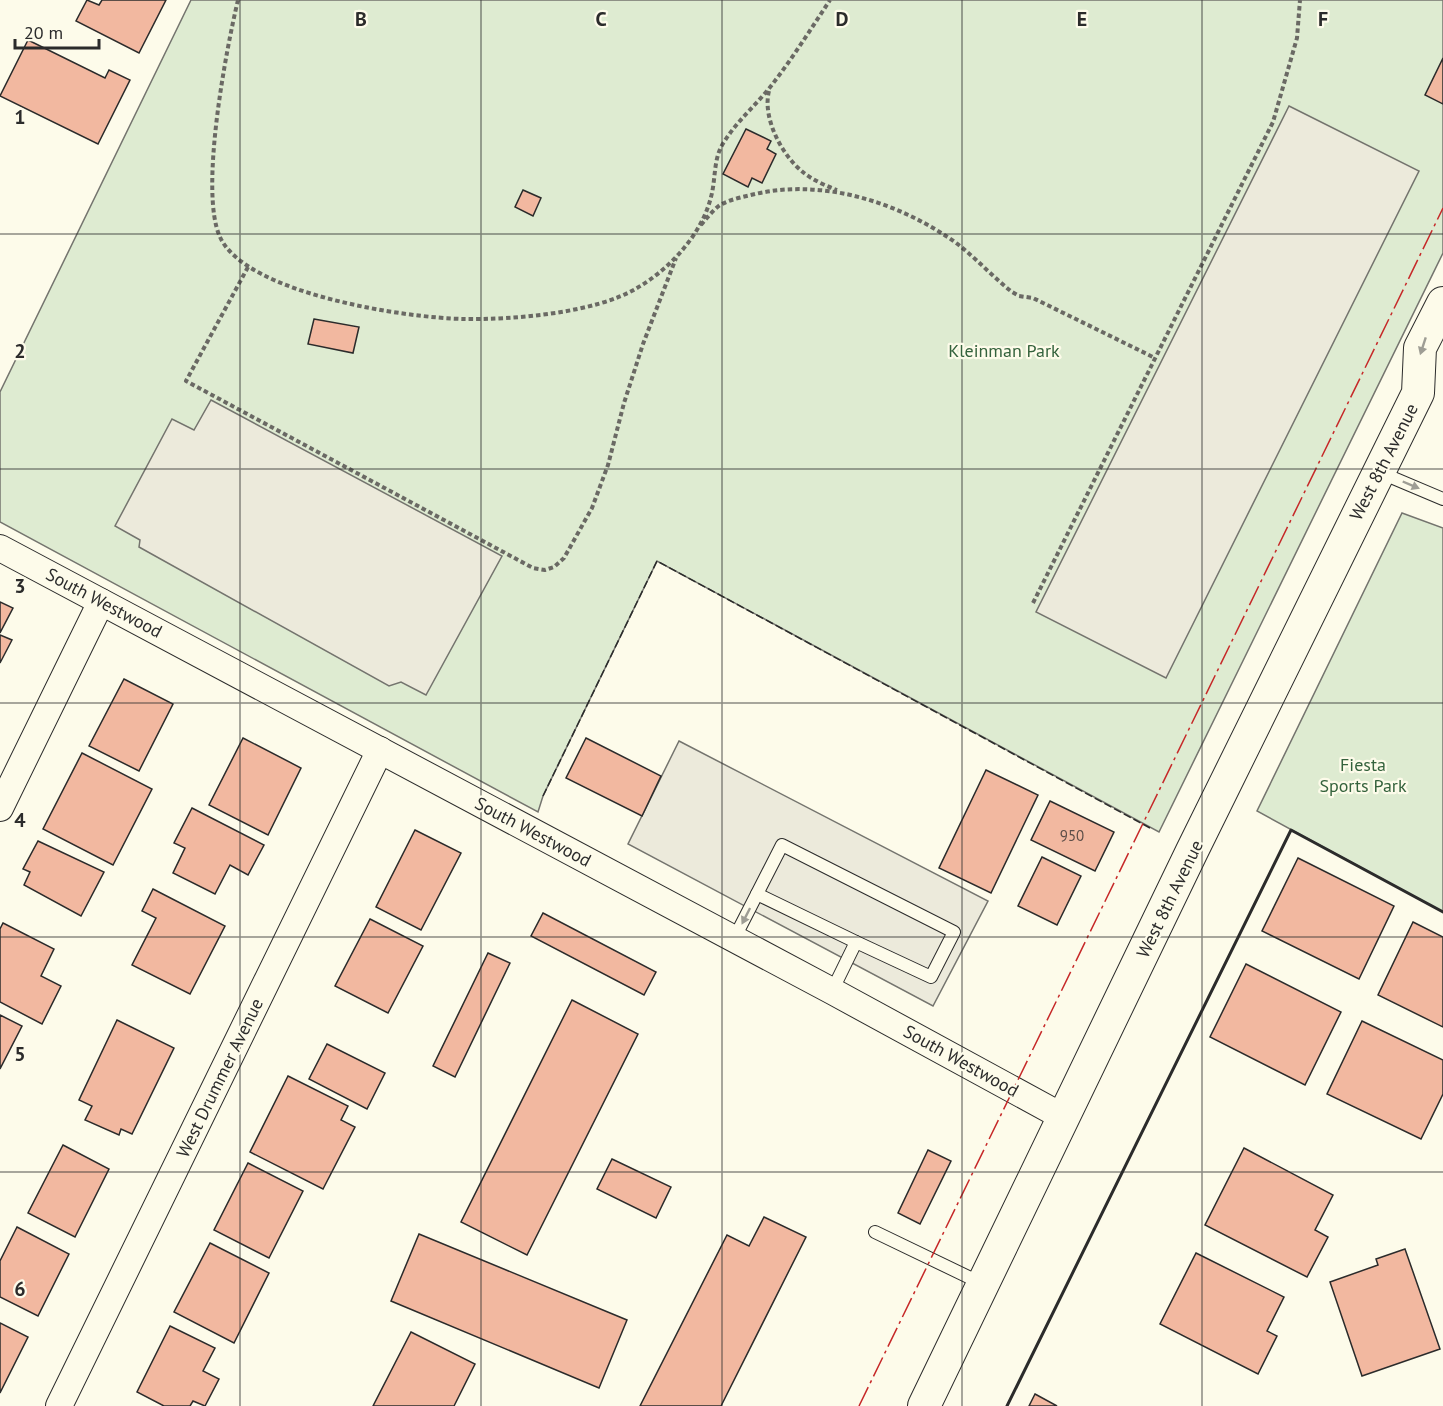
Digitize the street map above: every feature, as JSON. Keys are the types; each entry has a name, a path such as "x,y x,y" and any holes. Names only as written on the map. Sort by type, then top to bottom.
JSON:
{"street":[{"name":"West 8th Avenue","path":"924,1406 1378,471 1431,386 1420,348 1443,303"},
{"name":"South Westwood","path":"0,548 832,991 1065,1118"},
{"path":"0,808 101,602"},
{"name":"West Drummer Avenue","path":"59,1406 381,750"}],"lane":[{"path":"1378,471 1443,499"},
{"path":"734,939 782,844 954,932 931,977 757,894"},
{"path":"832,991 856,942"},
{"path":"875,1232 984,1284"}],"path":[{"path":"238,0 222,84 212,194 218,235 233,256 248,267 303,291 354,304 420,315 487,319 562,312 601,302 639,288 677,258"},
{"path":"248,267 186,381 533,568 545,570 554,567 564,558 602,486 635,366 677,258 705,214 711,197 721,146 770,87 830,0"},
{"path":"1033,603 1273,122 1297,38 1300,0"},
{"path":"770,87 767,102 777,138 804,173 847,194 915,218 954,242 1012,292 1019,296 1033,298 1155,358"},
{"path":"695,232 719,206 745,196 795,188 847,194"}],"green space":[{"name":"Kleinman Park","path":"191,0 1443,0 1443,253 1159,832 657,561 543,796 538,812 0,522 0,392"},
{"name":"Fiesta Sports Park","path":"1402,513 1443,528 1443,912 1257,811"}],"shaded area":[{"path":"1289,106 1419,171 1166,678 1036,612"},
{"path":"211,400 502,556 426,695 401,682 389,686 139,547 140,540 115,526 172,419 194,430"},
{"path":"679,741 988,901 933,1006 628,844"}],"building":[{"path":"87,0 99,5 102,0 166,0 139,53 76,21"},
{"path":"28,40 105,78 109,70 130,80 98,144 0,96"},
{"path":"1443,58 1443,104 1425,95"},
{"path":"746,129 771,141 767,149 776,154 762,183 752,178 748,187 723,174"},
{"path":"523,190 541,198 533,216 515,207"},
{"path":"314,319 359,327 353,353 308,344"},
{"path":"0,602 13,608 0,633"},
{"path":"0,635 12,640 0,663"},
{"path":"124,679 173,704 139,771 89,746"},
{"path":"243,738 301,768 268,835 209,805"},
{"path":"586,738 661,776 642,816 566,778"},
{"path":"82,753 152,789 113,865 43,829"},
{"path":"986,770 1038,795 991,893 939,868"},
{"path":"1050,801 1114,832 1095,871 1031,840"},
{"path":"192,808 264,845 248,875 230,865 215,894 173,873 185,848 174,843"},
{"path":"415,830 461,853 421,930 376,907"},
{"path":"38,841 104,872 81,916 24,885 30,872 23,869"},
{"path":"1042,857 1081,876 1057,925 1018,906"},
{"path":"1298,858 1394,906 1359,979 1262,931"},
{"path":"153,889 225,926 190,994 132,965 156,918 142,911"},
{"path":"543,913 656,972 644,995 531,936"},
{"path":"370,919 423,946 388,1013 335,986"},
{"path":"1413,922 1443,937 1443,1027 1378,995"},
{"path":"3,923 54,949 41,976 61,986 42,1024 0,1002 0,929"},
{"path":"488,953 510,963 455,1077 433,1066"},
{"path":"1246,964 1341,1012 1305,1085 1210,1037"},
{"path":"572,1000 638,1034 527,1255 461,1222"},
{"path":"0,1015 22,1026 0,1069"},
{"path":"117,1020 174,1048 132,1134 121,1129 119,1135 85,1120 92,1106 79,1100"},
{"path":"1362,1021 1443,1060 1443,1094 1421,1139 1327,1094"},
{"path":"327,1044 385,1073 367,1109 309,1079"},
{"path":"288,1076 348,1106 341,1120 355,1127 323,1189 250,1152"},
{"path":"63,1145 109,1169 75,1237 28,1213"},
{"path":"1244,1148 1333,1195 1315,1230 1328,1237 1307,1277 1205,1225"},
{"path":"928,1150 951,1161 920,1224 898,1213"},
{"path":"612,1159 671,1187 656,1218 597,1189"},
{"path":"248,1163 303,1191 269,1258 214,1230"},
{"path":"764,1217 806,1237 721,1406 640,1406 727,1235 749,1246"},
{"path":"17,1227 69,1254 38,1316 0,1297 0,1261"},
{"path":"419,1234 627,1320 599,1388 391,1301"},
{"path":"210,1243 269,1273 234,1343 174,1312"},
{"path":"1405,1249 1440,1349 1362,1376 1330,1282 1378,1265 1376,1259"},
{"path":"1196,1253 1284,1297 1267,1331 1277,1336 1258,1374 1160,1324"},
{"path":"0,1323 28,1337 0,1393"},
{"path":"170,1326 215,1348 203,1371 219,1379 205,1406 193,1401 190,1406 164,1406 137,1392"},
{"path":"411,1332 475,1364 454,1406 373,1406"},
{"path":"1035,1394 1057,1406 1029,1406"}],"fence":[{"path":"543,796 657,561 1150,828"}],"wall":[{"path":"1007,1406 1291,830 1443,912"}],"power":[{"path":"859,1406 1443,208"}]}
